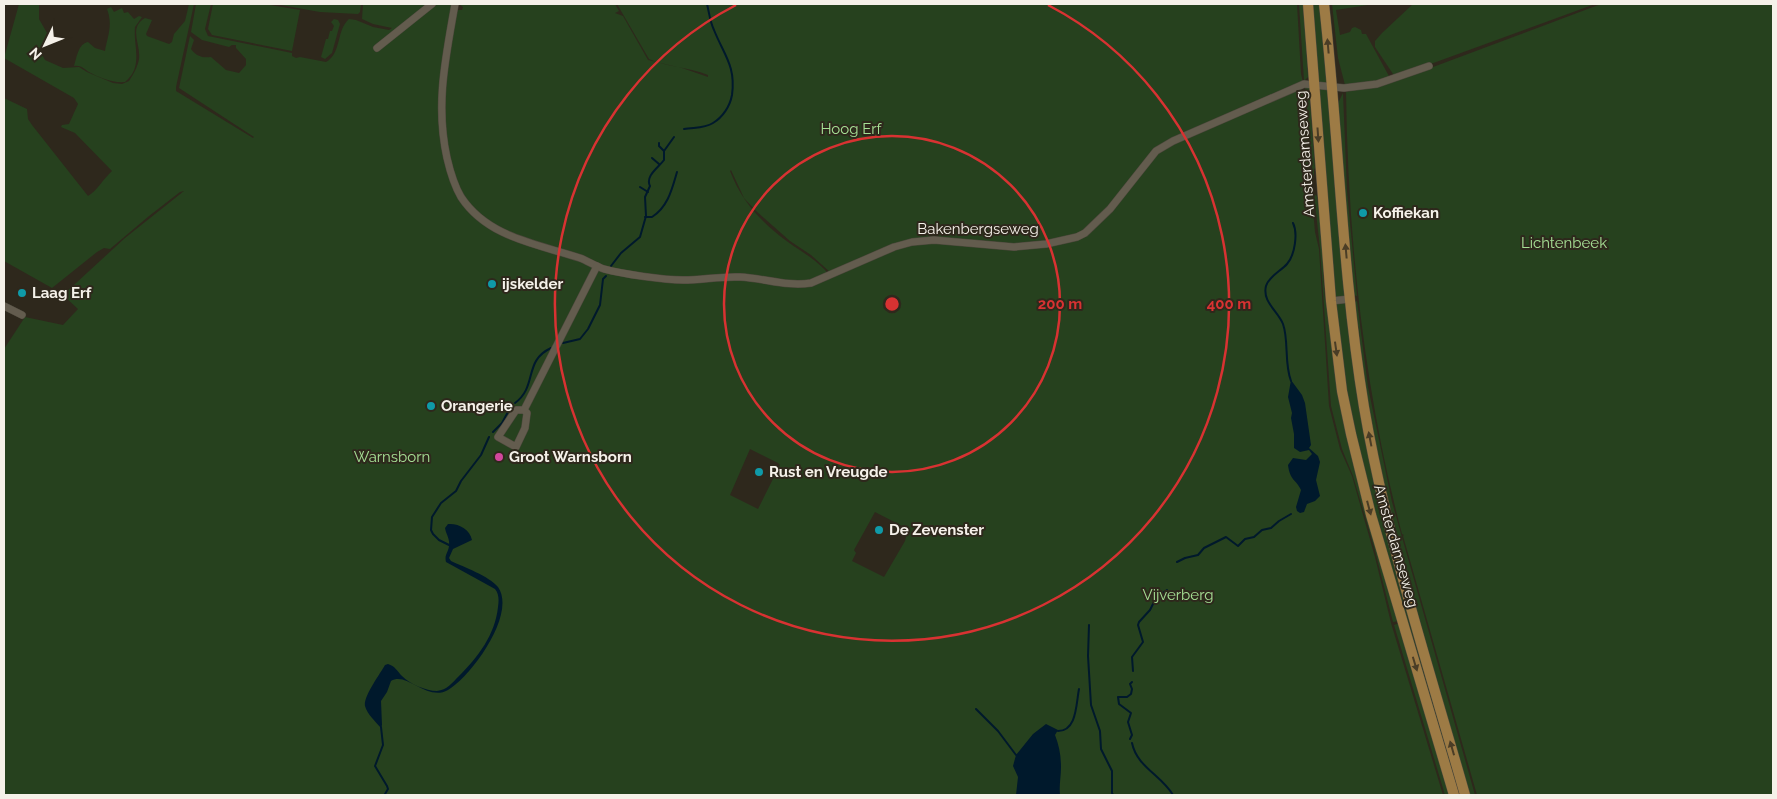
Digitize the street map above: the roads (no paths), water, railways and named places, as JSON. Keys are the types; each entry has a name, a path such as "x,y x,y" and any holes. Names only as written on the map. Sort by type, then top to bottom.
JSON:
{"main road":[{"name":"Amsterdamseweg","path":"1308,4 1331,301 1342,391 1360,474 1454,795"},
{"name":"Amsterdamseweg","path":"1324,4 1350,299 1364,408 1386,513 1466,795"}],"street":[{"path":"377,48 432,4"},
{"name":"Bakenbergseweg","path":"455,4 440,100 441,118 450,170 461,197 482,219 506,234 527,243 580,258 597,266 622,272 683,280 739,276 799,285 811,283 894,247 912,242 934,240 1014,247 1032,246 1069,239 1085,233 1110,209 1159,148 1301,85 1346,88 1377,84 1429,66"},
{"path":"524,410 597,266"},
{"path":"1331,301 1350,299"},
{"path":"4,306 22,315"},
{"path":"516,410 524,410 527,413 527,420 516,447 498,437 516,410"}],"water":[{"path":"1291,380 1302,395 1305,403 1311,445 1309,448 1318,456 1320,462 1316,480 1320,496 1315,501 1307,504 1304,512 1300,513 1296,507 1301,490 1292,477 1288,465 1293,458 1306,460 1312,454 1309,450 1300,452 1294,448 1292,413 1288,397"},
{"path":"448,524 456,525 466,530 472,540 453,549 449,558 451,561 483,576 498,587 502,599 501,613 497,628 489,644 479,659 458,683 440,693 425,690 414,685 437,691 449,686 479,653 489,636 496,617 499,600 495,589 446,562 449,543 445,528"},
{"path":"385,665 392,666 413,684 397,679 391,681 381,701 381,728 368,712 365,702 369,691"},
{"path":"1046,724 1058,730 1055,735 1061,758 1060,795 1016,795 1018,777 1013,766 1016,755 1033,734"}],"waterway":[{"path":"684,129 706,126 717,121 726,111 732,95 731,68 713,27 707,4"},
{"path":"611,266 621,253 640,237 646,216 645,197 650,186 649,179 664,160 664,151 674,137"},
{"path":"659,143 659,146 664,151"},
{"path":"652,158 659,164"},
{"path":"645,217 652,217 666,203 677,172"},
{"path":"640,187 648,192"},
{"path":"1291,381 1283,324 1268,302 1265,292 1270,279 1290,260 1294,250 1295,238 1293,223"},
{"path":"563,343 580,339 588,329 600,305 603,279 606,276"},
{"path":"515,403 526,389 537,360 542,353 551,348"},
{"path":"493,432 502,423 509,410"},
{"path":"449,545 439,540 433,534 431,530 432,517 441,503 456,491 461,481 481,455 489,437"},
{"path":"1177,562 1198,555 1204,548 1226,537 1238,546 1245,539 1254,537 1262,530 1271,528 1291,514"},
{"path":"1133,671 1132,657 1143,642 1138,625 1139,622 1150,610 1156,598 1167,590"},
{"path":"1089,625 1088,656 1091,705 1100,731 1101,749 1112,771 1113,795"},
{"path":"1130,739 1132,735 1128,722 1131,713 1119,704 1118,697 1127,697 1131,694 1130,684 1132,682"},
{"path":"1058,731 1069,727 1072,722 1079,689"},
{"path":"976,709 1018,755"},
{"path":"381,727 383,745 375,766 387,786 388,789 385,794"},
{"path":"1132,743 1144,765 1173,795"}],"place":[{"name":"Koffiekan","path":"1363,213"},
{"name":"ijskelder","path":"492,284"},
{"name":"Laag Erf","path":"22,293"},
{"name":"Orangerie","path":"431,406"},
{"name":"Groot Warnsborn","path":"499,457"},
{"name":"Rust en Vreugde","path":"759,472"},
{"name":"De Zevenster","path":"879,530"}],"park label":[{"name":"Hoog Erf","path":"851,129"},
{"name":"Lichtenbeek","path":"1564,243"},
{"name":"Warnsborn","path":"392,457"},
{"name":"Vijverberg","path":"1178,595"}]}
